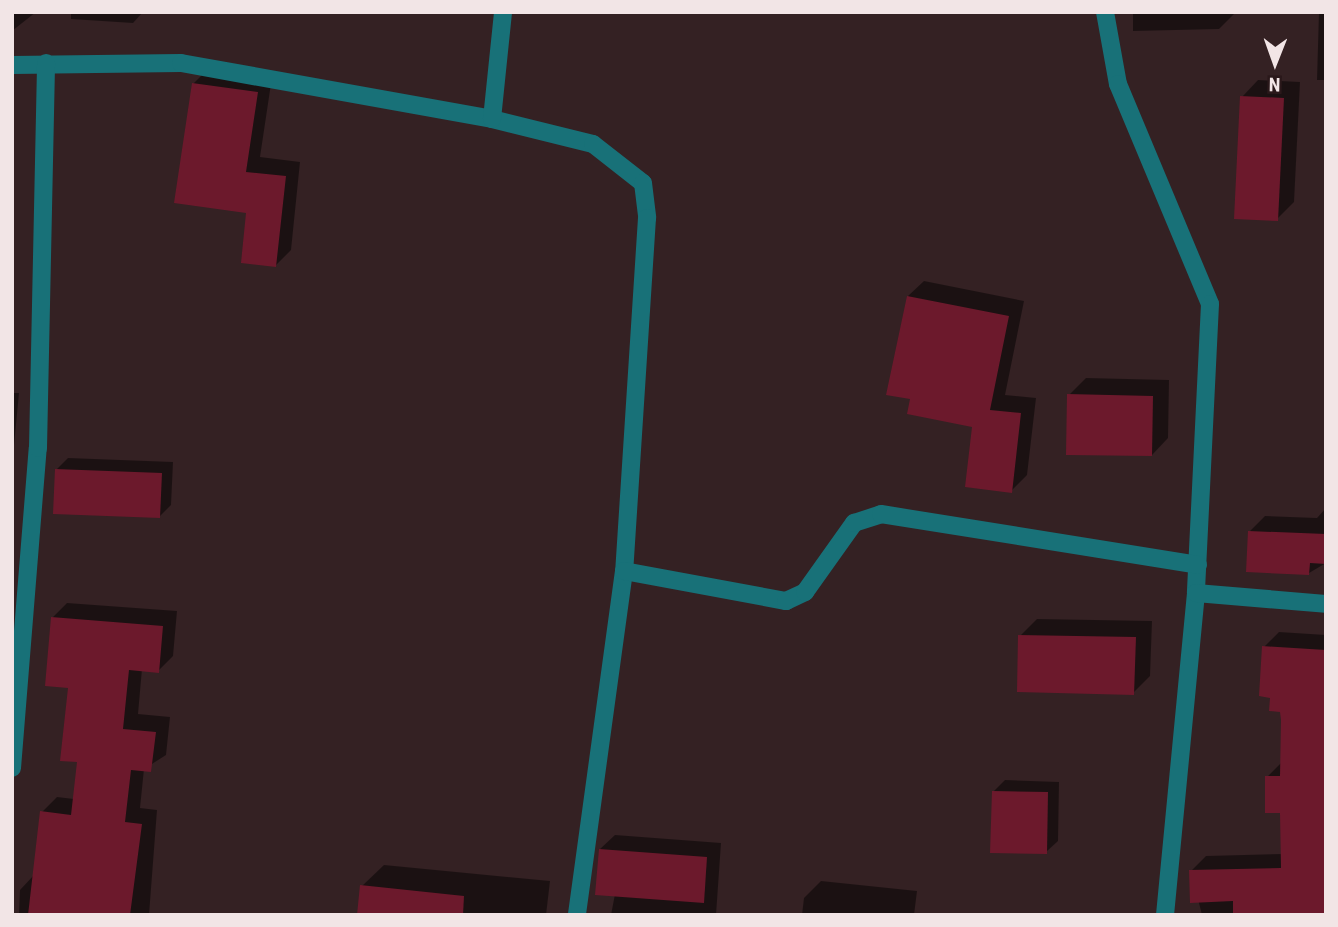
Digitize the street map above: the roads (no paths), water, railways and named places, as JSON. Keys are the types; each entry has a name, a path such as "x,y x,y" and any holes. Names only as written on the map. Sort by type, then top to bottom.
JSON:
{"street":[{"path":"492,119 503,12"},
{"path":"1105,12 1118,84 1210,304 1196,593 1165,915"},
{"path":"12,768 38,448 46,63"},
{"path":"12,65 181,64 492,119 593,144 643,183 647,218 624,571 577,915"},
{"path":"624,571 786,601 804,592 855,523 881,514 1198,565"},
{"path":"1196,593 1326,604"}]}
